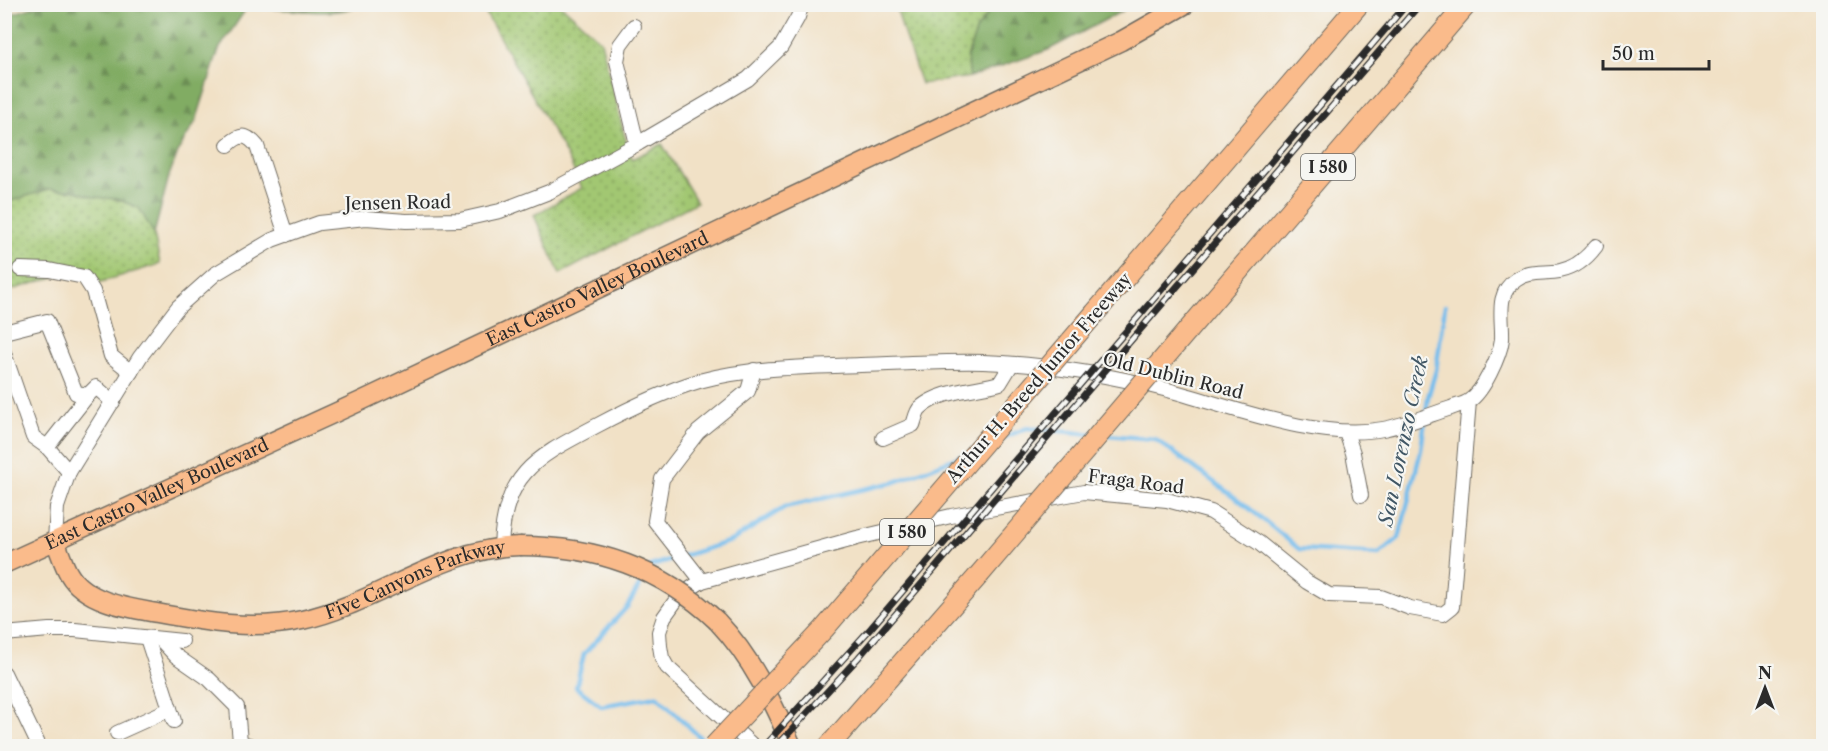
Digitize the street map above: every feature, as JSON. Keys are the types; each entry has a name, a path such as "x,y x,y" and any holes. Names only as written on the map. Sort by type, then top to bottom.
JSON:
{"highway":[{"name":"Arthur H. Breed Junior Freeway","path":"714,747 824,629 1359,4"},
{"name":"I 580","path":"830,747 1467,4"}],"main road":[{"name":"East Castro Valley Boulevard","path":"4,564 361,401 1084,59 1186,4"},
{"name":"Five Canyons Parkway","path":"55,541 69,574 79,587 112,605 212,624 261,625 302,620 344,606 444,562 510,546 572,549 599,554 625,563 672,586 697,603 717,621 737,644 759,676 792,747"}],"street":[{"name":"Jensen Road","path":"55,541 57,507 69,472 131,372 178,307 215,274 272,240 320,224 366,218 406,221 460,220 500,211 549,192 748,79 781,48 798,17 802,4"},
{"path":"634,26 620,45 617,61 637,144"},
{"path":"228,145 236,138 244,136 251,138 257,146 286,235"},
{"path":"1469,401 1483,384 1498,358 1502,339 1501,305 1505,291 1515,280 1531,273 1562,270 1587,258 1596,246"},
{"path":"20,269 49,270 84,277 93,291 111,356 131,372"},
{"path":"4,332 47,321 76,393 88,395"},
{"path":"4,353 33,437 46,447 69,472"},
{"name":"Old Dublin Road","path":"510,546 503,519 508,501 522,476 536,461 576,437 644,402 697,382 754,370 798,366 984,362 1079,372 1168,390 1308,427 1346,432 1383,429 1469,401"},
{"path":"883,438 913,425 919,409 946,393 978,389 1000,383 1011,365"},
{"path":"702,581 655,521 662,479 698,432 748,391 754,370"},
{"path":"46,447 96,387 113,402"},
{"name":"Fraga Road","path":"753,747 720,714 675,675 662,658 659,632 664,617 679,596 702,581 857,538 951,516 1084,492 1167,500 1211,512 1259,543 1307,582 1329,595 1381,597 1410,609 1443,614 1452,607 1469,401"},
{"path":"1346,432 1353,453 1361,495"},
{"path":"4,634 62,629 182,641"},
{"path":"117,734 172,715 154,639"},
{"path":"154,639 209,679 237,707 240,742 252,747"},
{"path":"4,673 39,747"}],"green space":[{"path":"1087,4 1113,11 1124,10 1048,50 970,77 967,57 977,29 994,5"},
{"path":"40,5 361,5 348,9 319,12 246,9 219,49 196,121 179,149 169,176 154,234 139,208 117,199 94,197 76,191 49,189 5,203 5,16"},
{"path":"481,5 561,5 601,41 632,159 662,144 697,202 560,274 534,215 582,188 568,158"},
{"path":"896,5 994,5 977,29 967,57 970,77 921,84"},
{"path":"49,189 76,191 94,197 117,199 139,208 154,234 160,264 94,284 87,267 5,292 4,203"}],"waterway":[{"name":"San Lorenzo Creek","path":"1107,435 1155,439 1244,504 1299,549 1379,554 1399,538 1421,450 1428,397 1436,370 1445,306"},
{"name":"San Lorenzo Creek","path":"996,441 1027,428 1092,434"},
{"name":"San Lorenzo Creek","path":"650,569 651,566 731,541 785,507 895,482 963,455"},
{"name":"San Lorenzo Creek","path":"645,576 627,607 584,654 576,687 601,706 657,696 709,746"}],"railway":[{"path":"764,746 871,628 1407,4"},
{"path":"777,746 858,658 1420,4"}]}
